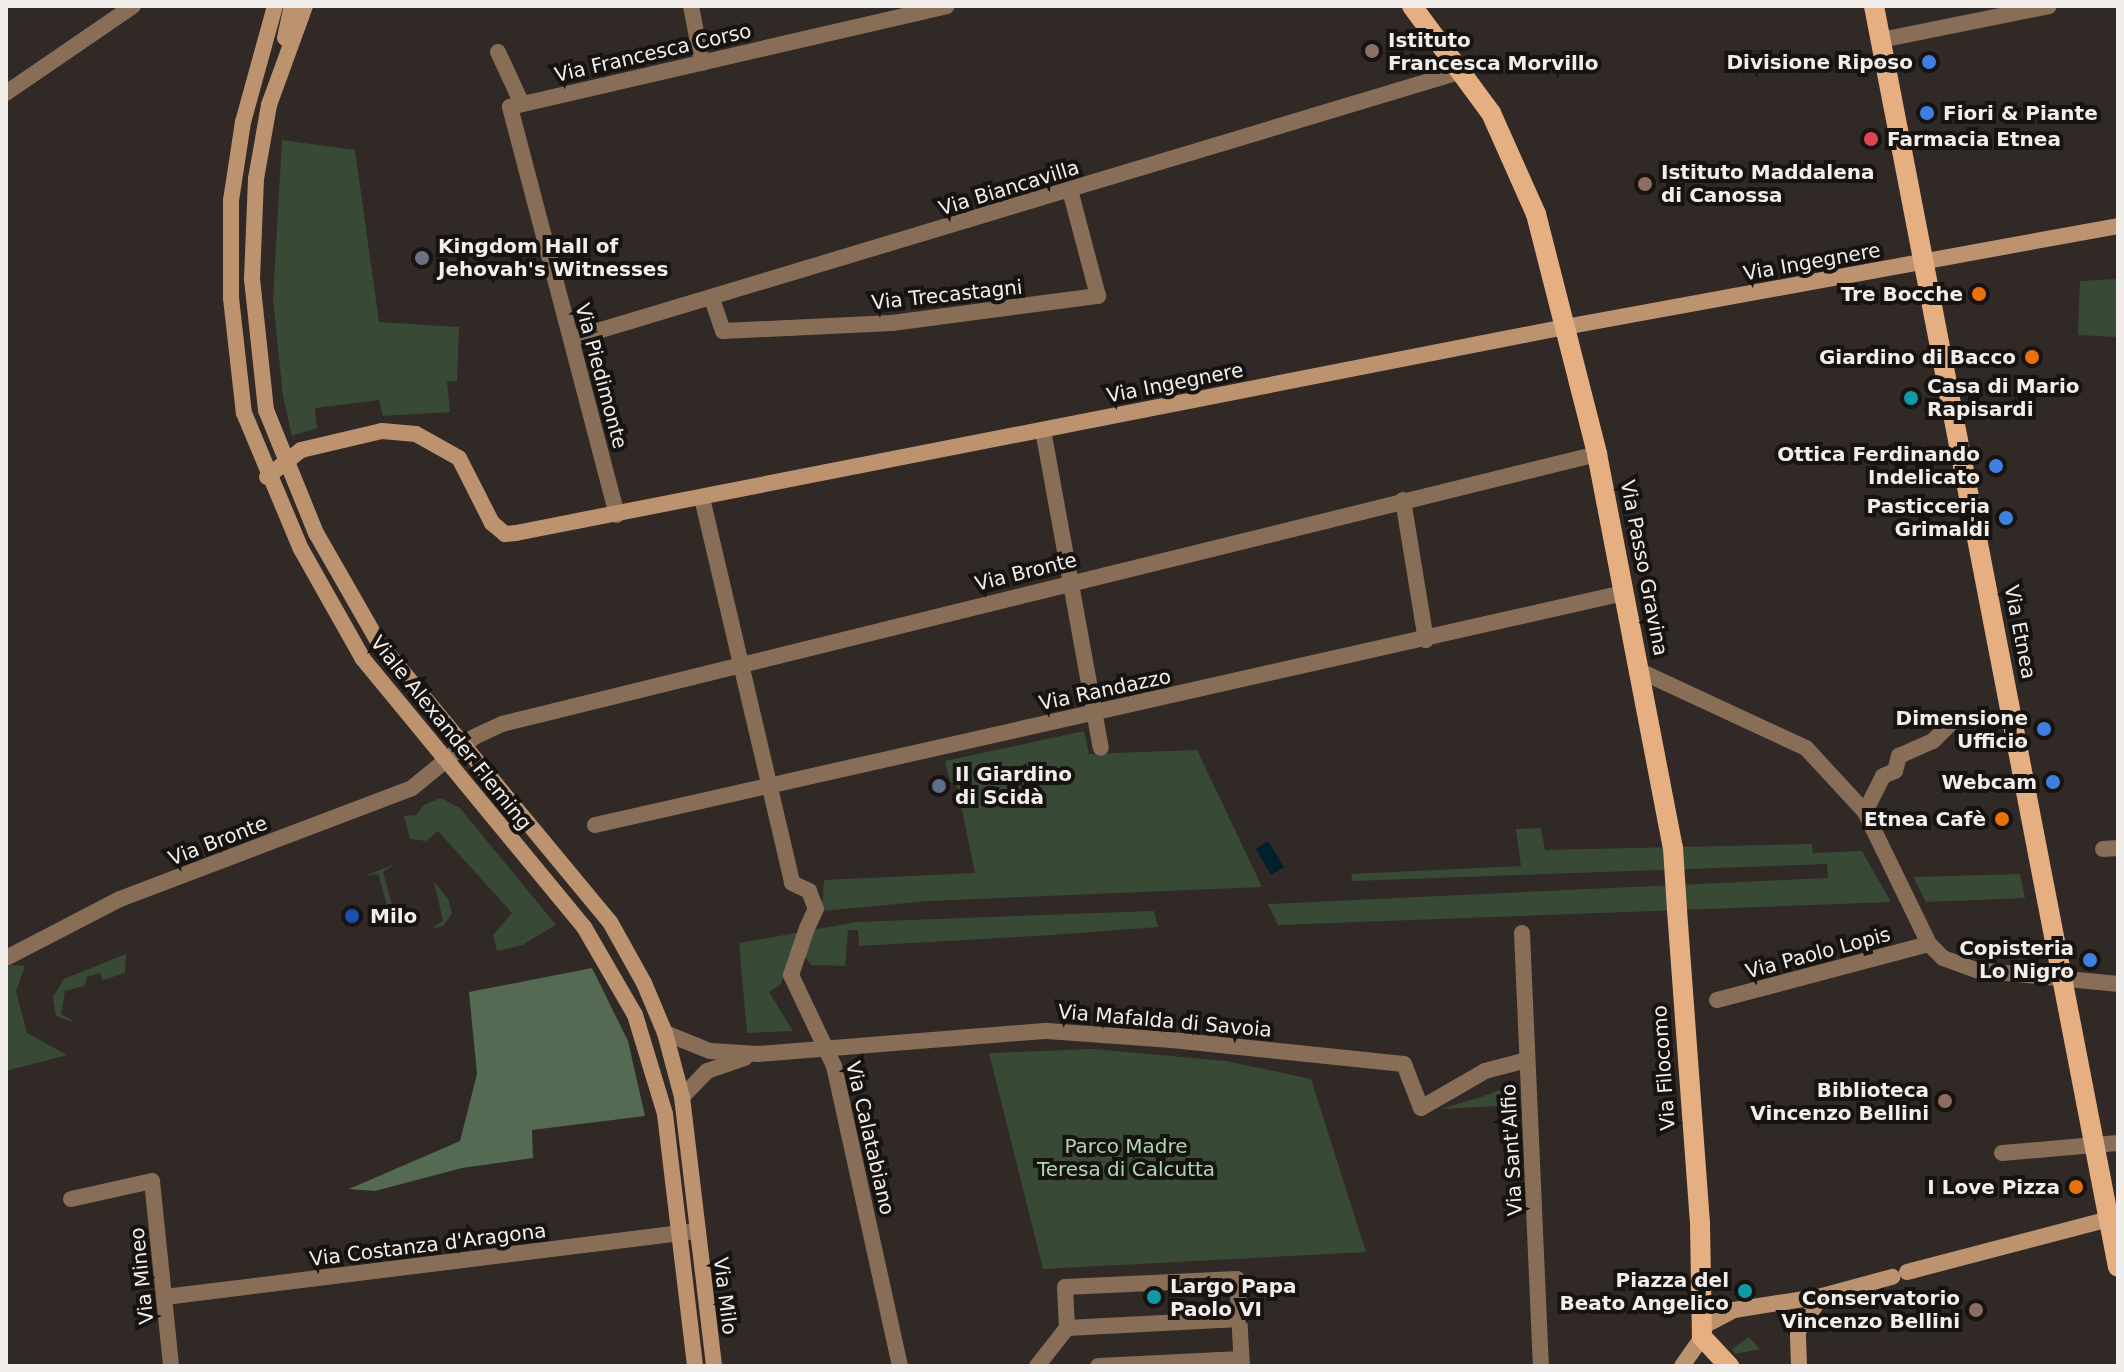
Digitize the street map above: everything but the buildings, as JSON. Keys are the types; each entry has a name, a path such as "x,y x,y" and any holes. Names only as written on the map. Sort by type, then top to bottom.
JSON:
{"main road":[{"name":"Viale Alexander Fleming","path":"275,6 243,122 230,231 236,368 244,413 267,477 301,549 363,659 445,763 584,927 635,1015 665,1114 679,1233"},
{"path":"280,71 292,6"},
{"name":"Viale Alexander Fleming","path":"305,6 280,71 260,145 252,279 262,393 352,602 610,922 665,1033 682,1097 697,1231"},
{"name":"Via Passo Gravina","path":"1412,6 1491,113 1527,184 1597,454 1640,671"},
{"name":"Via Etnea","path":"1874,6 2118,1267"},
{"name":"Via Ingegnere","path":"288,458 361,434 398,431 431,440 459,458 492,523 505,534 617,515 1565,327 2118,226"},
{"path":"267,477 288,458"},
{"name":"Via Filocomo","path":"1640,671 1673,848 1700,1223 1702,1332"},
{"path":"1682,1366 1702,1332 1734,1310 1822,1296 2109,1219"},
{"name":"Via Milo","path":"697,1231 714,1366"},
{"name":"Via Milo","path":"679,1233 695,1366"},
{"path":"1799,1366 1798,1331 1822,1296"},
{"path":"1702,1332 1729,1366"}],"street":[{"path":"6,93 133,6"},
{"path":"691,6 702,63"},
{"name":"Via Francesca Corso","path":"516,106 946,6"},
{"path":"1881,40 2049,6"},
{"name":"Via Piedimonte","path":"498,52 516,106 571,339 617,515"},
{"name":"Via Biancavilla","path":"571,339 1459,72"},
{"name":"Via Trecastagni","path":"712,299 723,331 892,323 1098,296 1070,190"},
{"path":"1043,430 1101,748"},
{"name":"Via Bronte","path":"6,958 120,899 412,788 465,745 502,724 1070,581 1597,454"},
{"path":"702,498 768,785"},
{"path":"1403,500 1426,640"},
{"name":"Via Randazzo","path":"595,825 1624,593"},
{"name":"Via Passo Gravina","path":"1640,671 1806,748 1865,812 1929,944 1957,967 2118,984"},
{"path":"1865,812 1883,776 1895,771 1899,756 1933,741 1951,723"},
{"name":"Via Calatabiano","path":"768,785 792,883 809,891 816,909 791,975 829,1050 900,1366"},
{"name":"Via Sant'Alfio","path":"1522,933 1541,1366"},
{"name":"Via Paolo Lopis","path":"1717,1000 1929,944"},
{"name":"Via Mafalda di Savoia","path":"758,1054 1047,1031 1172,1040 1404,1064 1421,1108 1485,1071 1527,1060"},
{"path":"665,1033 710,1051 758,1054"},
{"path":"682,1097 707,1071 758,1054"},
{"path":"2002,1153 2118,1143"},
{"name":"Via Mineo","path":"71,1199 152,1181 171,1366"},
{"name":"Via Costanza d'Aragona","path":"165,1297 697,1231"},
{"path":"1037,1366 1067,1328 1065,1287 1237,1279 1241,1362 1098,1366"},
{"path":"1067,1328 1239,1319"}],"green space":[{"path":"282,140 355,150 379,322 459,327 457,381 447,382 450,412 383,416 379,400 315,408 317,428 292,436 283,396 273,299"},
{"path":"2118,279 2118,337 2078,335 2080,281"},
{"path":"1084,731 1089,754 1197,750 1262,887 929,901 822,911 824,880 975,873 957,786 950,781 945,761"},
{"path":"441,798 460,808 556,925 522,945 497,951 493,935 512,913 438,831 426,841 410,839 404,816 416,815 424,805"},
{"path":"1541,828 1545,850 1812,844 1813,853 1862,851 1891,902 1278,925 1268,904 1828,878 1827,864 1353,881 1351,874 1521,866 1516,829"},
{"path":"395,864 383,872 396,919 392,922 378,874 365,876"},
{"path":"2020,874 2025,898 1926,902 1913,877"},
{"path":"434,882 448,899 452,913 443,926 431,929 443,921"},
{"path":"1154,911 1158,927 1051,935 859,946 858,930 848,930 845,966 811,965 805,956 792,954 781,984 769,992 793,1031 747,1033 739,943 857,922"},
{"path":"126,954 125,973 103,980 100,973 87,977 84,986 65,991 61,1014 76,1023 56,1016 53,997 64,979"},
{"path":"11,965 25,966 16,991 27,1033 67,1055 6,1071 6,968"},
{"path":"592,968 628,1041 645,1116 532,1130 533,1158 462,1168 375,1191 349,1189 460,1141 477,1074 469,992"},
{"name":"Parco Madre Teresa di Calcutta","path":"1094,1049 1226,1061 1311,1079 1366,1252 1043,1269 989,1053"},
{"path":"1515,1084 1517,1105 1441,1109 1484,1096"},
{"path":"1749,1337 1760,1349 1735,1354 1732,1349"}],"water":[{"path":"1268,841 1284,867 1271,875 1256,849"}],"place":[{"name":"Istituto Francesca Morvillo","path":"1372,51"},
{"name":"Divisione Riposo","path":"1929,62"},
{"name":"Fiori & Piante","path":"1927,113"},
{"name":"Farmacia Etnea","path":"1871,139"},
{"name":"Istituto Maddalena di Canossa","path":"1645,184"},
{"name":"Kingdom Hall of Jehovah's Witnesses","path":"422,258"},
{"name":"Tre Bocche","path":"1979,294"},
{"name":"Giardino di Bacco","path":"2032,357"},
{"name":"Casa di Mario Rapisardi","path":"1911,398"},
{"name":"Ottica Ferdinando Indelicato","path":"1996,466"},
{"name":"Pasticceria Grimaldi","path":"2006,518"},
{"name":"Dimensione Ufficio","path":"2044,729"},
{"name":"Webcam","path":"2053,782"},
{"name":"Il Giardino di Scidà","path":"939,786"},
{"name":"Etnea Cafè","path":"2002,819"},
{"name":"Milo","path":"352,916"},
{"name":"Copisteria Lo Nigro","path":"2090,960"},
{"name":"Biblioteca Vincenzo Bellini","path":"1945,1101"},
{"name":"I Love Pizza","path":"2076,1187"},
{"name":"Piazza del Beato Angelico","path":"1745,1291"},
{"name":"Largo Papa Paolo VI","path":"1154,1297"},
{"name":"Conservatorio Vincenzo Bellini","path":"1976,1310"}]}
